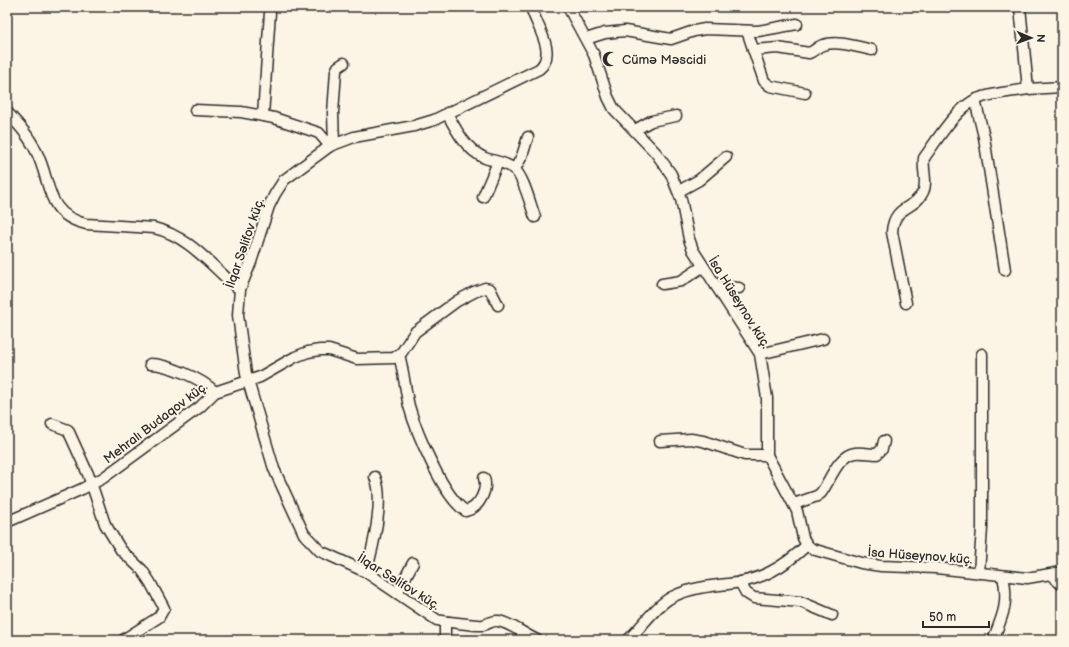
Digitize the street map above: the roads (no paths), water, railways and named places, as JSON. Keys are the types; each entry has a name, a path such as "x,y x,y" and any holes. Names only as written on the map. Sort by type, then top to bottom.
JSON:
{"street":[{"name":"İlqar Səlifov küç.","path":"531,7 547,46 548,55 545,64 539,69 447,114 414,126 354,137 332,145 284,180 269,206 254,256 240,289 238,315 240,339 248,382 274,469 304,534 320,551 366,572 444,623 464,622 483,625 496,621 502,622 537,640"},
{"name":"İsa Hüseynov küç.","path":"568,7 594,55 608,97 614,109 656,153 671,174 679,191 689,239 702,267 760,354 767,398 767,455 794,504 807,545 812,549 860,563 881,566 936,568 1027,578 1062,572"},
{"path":"1020,7 1028,89"},
{"path":"263,116 270,12"},
{"path":"586,39 616,31 629,31 671,40 694,31 705,29 772,30 797,24"},
{"path":"747,30 764,81 770,86 805,93"},
{"path":"753,50 778,48 809,53 820,46 831,44 872,50"},
{"path":"332,145 336,71 338,67 344,63"},
{"path":"906,303 892,232 893,222 896,215 923,194 925,188 924,158 958,113 975,100 1028,89 1062,87"},
{"path":"975,100 984,137 1005,270"},
{"path":"195,110 263,116 311,129 319,133 332,145"},
{"path":"7,112 29,137 42,163 50,196 56,207 63,214 76,221 86,224 154,228 164,230 194,249 240,289"},
{"path":"447,114 458,133 469,147 483,157 515,169 521,180 535,217"},
{"path":"635,130 651,120 676,116"},
{"path":"515,169 522,156 528,137"},
{"path":"679,191 699,180 726,157"},
{"path":"483,197 498,162"},
{"path":"662,284 681,281 702,267"},
{"path":"716,286 739,288"},
{"path":"484,478 486,490 475,507 466,511 461,508 446,488 424,448 409,406 399,355 415,332 457,301 474,292 485,288 490,289 498,306"},
{"path":"760,354 823,339"},
{"name":"Mehralı Budaqov küç.","path":"7,522 92,485 200,407 215,392 248,382 267,374 295,356 320,350 329,350 357,359 394,358 399,355"},
{"path":"980,573 982,528 982,354"},
{"path":"150,364 165,366 204,383 215,392"},
{"path":"52,424 68,430 92,485 105,524 121,550 142,570 164,608 159,617 122,640"},
{"path":"660,441 691,439 703,441 745,455 767,455"},
{"path":"794,504 817,496 821,493 843,459 849,454 877,454 882,448 884,441"},
{"path":"366,572 380,502 378,483 375,477"},
{"path":"628,640 670,598 701,587 740,582 765,575 780,567 807,545"},
{"path":"397,592 413,563"},
{"path":"1051,575 1062,585"},
{"path":"993,640 1007,603 1007,592 1003,576"},
{"path":"740,582 746,593 754,598 801,602 832,615"},
{"path":"444,623 445,640"}],"place":[{"name":"Cümə Məscidi","path":"610,59"}]}
